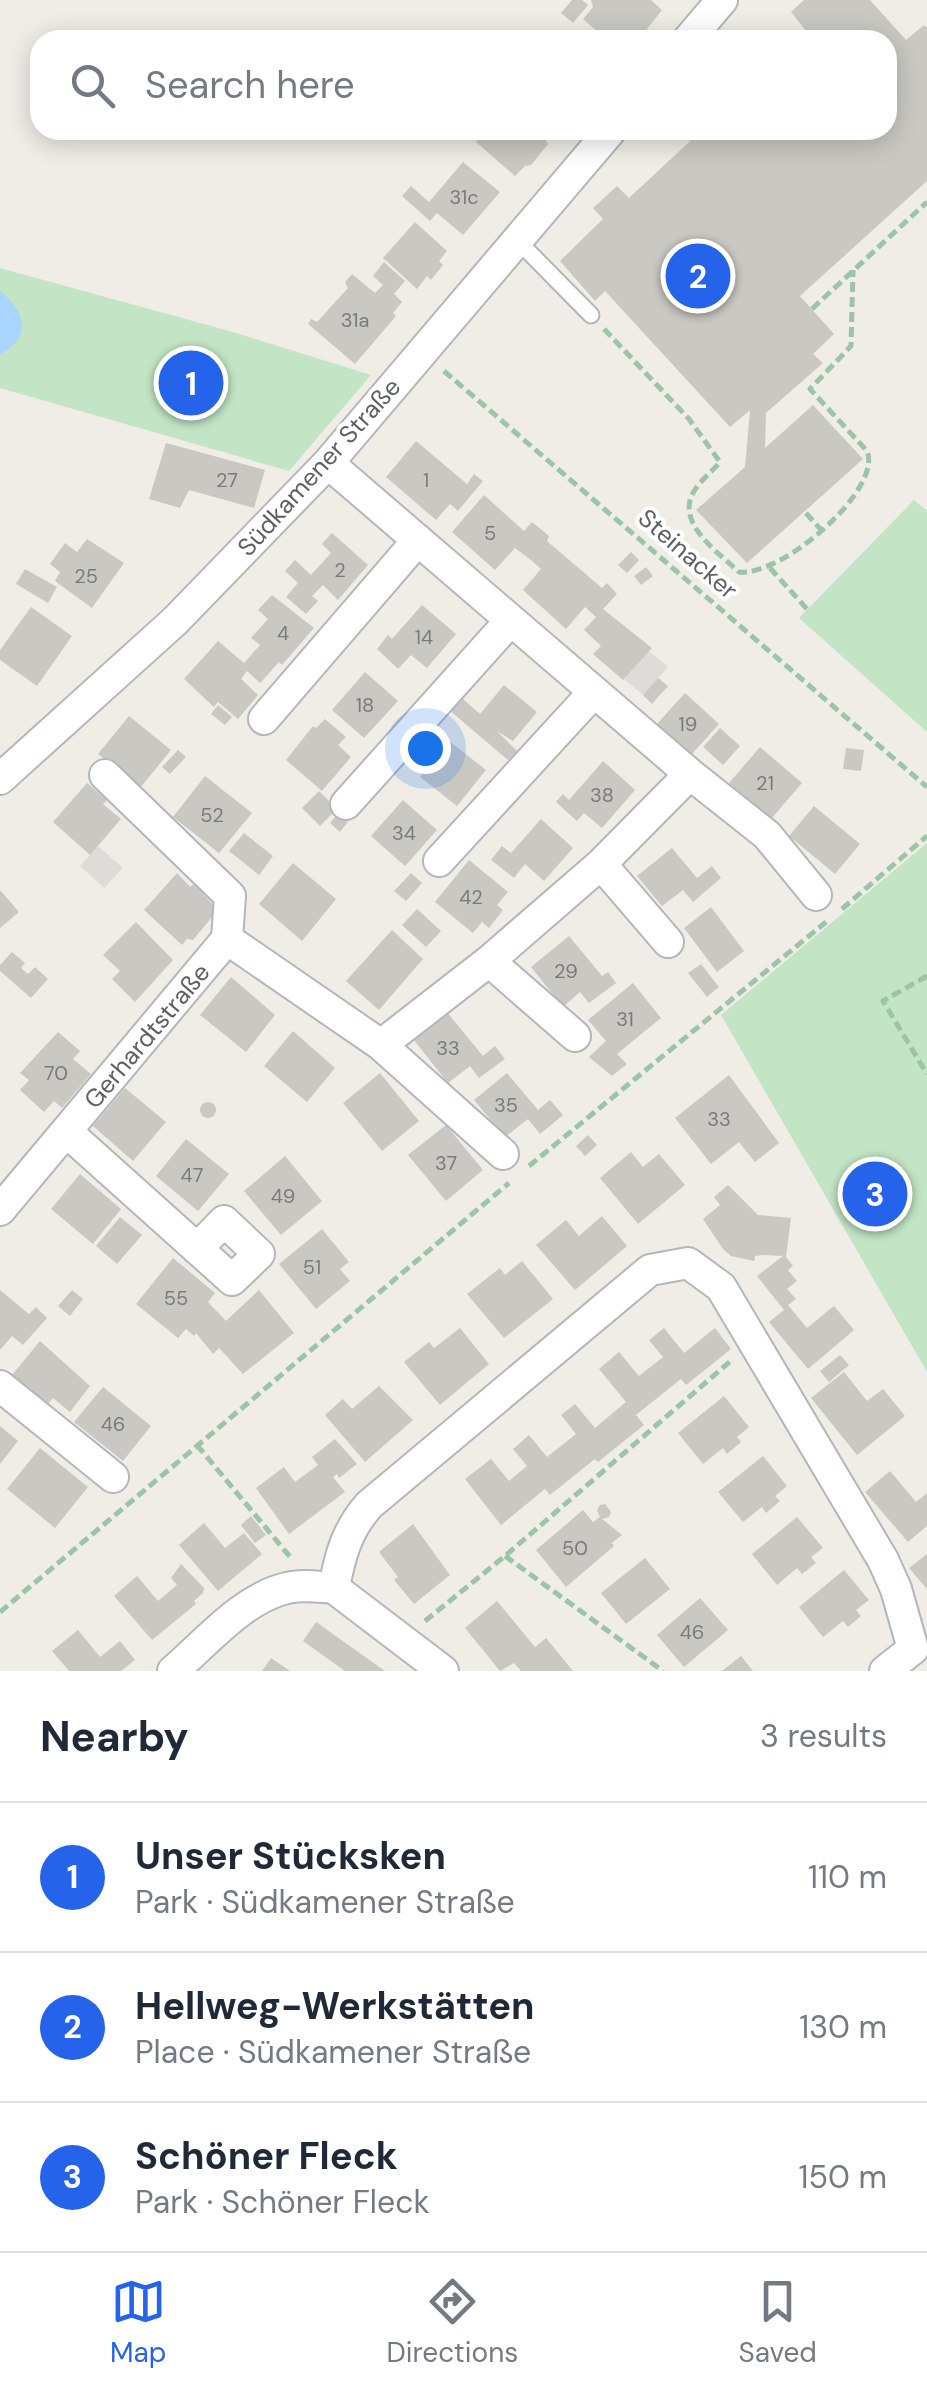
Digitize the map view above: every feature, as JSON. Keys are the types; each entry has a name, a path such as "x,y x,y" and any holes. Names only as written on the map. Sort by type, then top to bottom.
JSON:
{"street":[{"path":"696,30 722,0"},
{"name":"Südkamener Straße","path":"0,779 175,620 328,463 603,140"},
{"path":"328,463 690,774 767,835 816,895"},
{"path":"264,720 418,540"},
{"path":"346,804 510,620"},
{"path":"439,860 594,692"},
{"path":"380,1045 489,961 601,864 690,774"},
{"name":"Gerhardtstraße","path":"0,1210 227,939 230,896 105,775"},
{"path":"601,864 668,942"},
{"name":"Gerhardtstraße","path":"227,939 380,1045 503,1154"},
{"path":"489,961 575,1036"},
{"name":"Gerhardtstraße","path":"66,1132 197,1249"},
{"path":"324,1587 354,1523 369,1506 650,1270 688,1264 720,1288 883,1560 896,1589 913,1649 885,1671"},
{"path":"0,1386 113,1477"},
{"path":"173,1671 246,1609 288,1587 324,1587 443,1671"}],"lane":[{"path":"518,240 591,315"}],"path":[{"path":"812,309 927,202"},
{"path":"591,315 690,419 720,462 694,488 688,505 689,518 739,572 749,574 793,555 822,530 869,472 871,461 866,451 810,389 851,346 854,270"},
{"name":"Steinacker","path":"422,352 927,787"},
{"path":"806,514 822,530"},
{"path":"770,568 808,609"},
{"path":"0,1612 927,836"},
{"path":"927,976 883,1002 927,1074"},
{"path":"401,1640 505,1556 754,1341"},
{"path":"197,1445 324,1587"},
{"path":"505,1556 663,1671"}],"shaded area":[{"path":"649,651 668,667 643,695 624,679"},
{"path":"98,846 123,868 104,888 80,866"}],"green space":[{"path":"0,268 233,332 371,375 289,471 0,388"},
{"path":"914,500 927,511 927,732 799,618"},
{"path":"927,843 927,1372 721,1015"}],"water":[{"path":"0,291 15,307 22,324 18,340 0,354"}],"building":[{"path":"572,0 588,5 573,23 561,13"},
{"path":"591,0 651,0 662,10 648,30 596,30 583,19 593,7"},
{"path":"804,0 870,0 897,30 805,30 791,12"},
{"path":"924,25 927,28 927,181 800,296 834,334 813,354 823,363 766,413 765,448 813,405 863,459 747,563 696,510 745,467 750,410 730,427 605,291 595,301 560,261 603,219 593,208 617,186 629,198 691,140 897,140 897,30 906,40"},
{"path":"546,140 548,144 531,165 515,176 476,142"},
{"path":"463,162 500,192 463,235 437,213 430,221 402,196 411,186 429,202"},
{"path":"415,222 447,251 439,261 443,265 417,289 383,258"},
{"path":"384,262 405,281 394,294 402,302 393,313 396,316 355,364 308,324 311,319 317,322 348,288 345,282 352,274 375,293 383,285 373,276"},
{"path":"416,441 467,484 474,474 483,481 458,511 450,504 436,520 386,477"},
{"path":"166,443 265,470 254,508 189,490 180,508 149,499"},
{"path":"484,495 524,531 532,522 549,536 547,541 602,588 607,583 617,594 603,609 652,648 623,680 593,654 601,646 584,630 596,617 585,607 566,629 523,590 541,569 531,560 515,548 495,570 452,532"},
{"path":"332,533 368,565 338,600 323,585 312,596 318,601 306,614 286,597 298,583 285,571 295,560 311,575 331,553 322,544"},
{"path":"87,539 124,563 92,608 55,581 60,572 50,564 65,543 77,552"},
{"path":"631,552 639,560 627,573 618,565"},
{"path":"646,567 653,576 641,585 634,576"},
{"path":"25,569 57,587 48,603 16,584"},
{"path":"272,595 314,628 282,665 279,662 260,683 247,671 241,679 258,695 238,719 218,702 214,707 184,679 218,641 244,663 260,645 251,638 268,619 258,610"},
{"path":"422,605 456,634 427,668 411,655 398,669 377,649 388,635 392,639"},
{"path":"31,607 72,636 37,686 0,660 0,650"},
{"path":"365,672 398,701 364,738 332,710"},
{"path":"658,678 668,686 652,704 643,695"},
{"path":"504,685 537,712 513,741 497,731 517,751 508,760 442,704 454,691 480,714"},
{"path":"685,693 719,724 691,755 656,725"},
{"path":"218,705 232,717 225,725 211,714"},
{"path":"129,716 171,750 140,788 98,754"},
{"path":"325,719 346,737 338,745 351,757 322,791 286,760 313,726 316,728"},
{"path":"720,728 740,746 723,765 703,747"},
{"path":"449,741 486,770 457,806 420,777"},
{"path":"760,747 802,783 771,819 729,783"},
{"path":"846,748 864,750 861,771 843,769"},
{"path":"178,750 186,757 170,774 162,767"},
{"path":"603,761 635,790 602,828 584,813 577,821 556,802 563,794 569,800"},
{"path":"205,776 252,813 219,853 173,817"},
{"path":"87,783 121,819 90,855 53,822"},
{"path":"319,791 337,809 320,826 302,808"},
{"path":"403,800 437,830 405,866 371,836"},
{"path":"814,806 860,844 835,874 789,836"},
{"path":"340,811 350,819 340,832 330,823"},
{"path":"541,819 573,848 544,881 525,864 514,878 491,860 502,846 511,853"},
{"path":"244,833 273,856 259,875 229,851"},
{"path":"672,848 697,878 712,866 721,878 693,902 683,890 662,906 637,876"},
{"path":"469,860 508,892 497,905 503,910 489,928 482,922 473,933 435,902"},
{"path":"293,863 336,899 302,941 259,904"},
{"path":"177,873 190,887 194,884 218,910 193,940 187,939 182,945 144,910"},
{"path":"411,873 422,883 406,901 394,891"},
{"path":"0,890 19,912 0,928"},
{"path":"711,907 744,951 717,972 684,928"},
{"path":"417,909 441,931 426,947 402,925"},
{"path":"136,922 173,960 135,1002 112,979 120,971 103,955"},
{"path":"392,930 423,959 379,1010 346,981"},
{"path":"569,936 602,976 608,972 616,983 589,1003 580,992 563,1007 531,967"},
{"path":"12,952 25,963 21,968 28,974 35,967 48,979 31,998 0,971 0,965"},
{"path":"701,964 719,987 707,997 688,973"},
{"path":"231,977 275,1015 246,1052 200,1015"},
{"path":"633,983 661,1018 617,1054 627,1064 612,1076 589,1057 606,1041 588,1020"},
{"path":"446,1011 483,1056 495,1046 505,1059 479,1078 470,1066 448,1083 413,1039"},
{"path":"293,1031 335,1068 307,1102 264,1066"},
{"path":"58,1032 80,1051 73,1059 91,1074 62,1108 54,1101 44,1112 20,1090 29,1080 20,1073"},
{"path":"380,1073 419,1121 382,1151 343,1103"},
{"path":"507,1073 538,1110 550,1100 563,1115 540,1134 528,1119 505,1137 474,1100"},
{"path":"729,1075 779,1143 755,1162 739,1142 711,1164 675,1118"},
{"path":"125,1088 166,1122 133,1161 93,1126"},
{"path":"208,1102 216,1110 208,1118 200,1110"},
{"path":"446,1125 483,1170 446,1201 408,1155"},
{"path":"588,1135 597,1145 585,1156 576,1146"},
{"path":"186,1139 229,1174 198,1211 156,1176"},
{"path":"631,1152 643,1167 659,1154 685,1185 638,1224 600,1178"},
{"path":"285,1156 322,1201 281,1235 244,1191"},
{"path":"80,1174 121,1209 93,1244 51,1209"},
{"path":"728,1185 758,1215 791,1218 786,1257 793,1266 788,1270 797,1281 787,1289 796,1299 788,1305 807,1328 834,1306 854,1330 808,1369 769,1322 784,1310 757,1276 783,1256 755,1256 754,1261 731,1256 703,1219 720,1205 714,1197"},
{"path":"602,1216 627,1246 575,1290 536,1245 566,1220 579,1236"},
{"path":"120,1217 142,1235 117,1264 96,1246"},
{"path":"322,1229 349,1262 340,1269 350,1281 316,1309 279,1264"},
{"path":"173,1258 215,1293 208,1302 226,1321 259,1290 294,1333 243,1374 219,1348 213,1354 196,1333 194,1336 186,1329 178,1338 136,1304"},
{"path":"522,1261 553,1299 504,1338 467,1294 500,1268 505,1275"},
{"path":"0,1290 29,1314 36,1307 47,1318 23,1345 12,1336 0,1350"},
{"path":"72,1290 83,1299 70,1316 58,1306"},
{"path":"460,1328 489,1364 440,1405 404,1362 429,1342 434,1348"},
{"path":"664,1328 684,1353 715,1328 731,1349 686,1385 681,1379 636,1415 644,1425 598,1462 595,1459 550,1495 545,1489 501,1525 465,1479 491,1459 509,1481 527,1466 513,1449 529,1435 547,1457 576,1434 561,1415 575,1404 595,1428 626,1402 599,1369 619,1352 639,1376 663,1357 649,1340"},
{"path":"40,1341 90,1386 70,1412 53,1398 48,1404 12,1375"},
{"path":"840,1355 849,1365 829,1382 820,1371"},
{"path":"844,1372 867,1401 883,1389 905,1416 857,1455 811,1398"},
{"path":"379,1386 413,1420 365,1462 325,1415 343,1399 352,1409"},
{"path":"103,1387 151,1426 123,1461 74,1422"},
{"path":"724,1396 749,1427 737,1437 741,1442 727,1454 723,1448 703,1464 678,1433"},
{"path":"0,1426 18,1441 0,1464"},
{"path":"335,1439 357,1464 339,1478 337,1474 333,1477 345,1492 289,1534 256,1488 284,1467 295,1482 318,1465 312,1457"},
{"path":"40,1448 88,1487 55,1528 7,1489"},
{"path":"763,1456 787,1486 775,1496 780,1501 766,1513 762,1507 743,1522 718,1492"},
{"path":"890,1471 916,1502 927,1493 927,1526 908,1542 865,1492"},
{"path":"605,1504 611,1512 602,1519 622,1535 566,1587 536,1550 583,1510 593,1522 600,1517 600,1505"},
{"path":"251,1516 266,1535 255,1543 241,1525"},
{"path":"797,1517 823,1548 811,1557 816,1563 802,1574 797,1568 777,1585 752,1554"},
{"path":"204,1523 225,1548 244,1533 262,1554 218,1591 179,1545"},
{"path":"413,1524 450,1575 414,1604 394,1580 398,1577 379,1552"},
{"path":"927,1554 927,1589 909,1568"},
{"path":"645,1558 670,1589 626,1624 601,1593"},
{"path":"181,1564 204,1588 203,1593 194,1601 196,1604 152,1640 114,1596 137,1576 158,1601 177,1585 171,1578"},
{"path":"844,1570 869,1600 856,1610 861,1616 848,1627 843,1621 823,1637 799,1607"},
{"path":"700,1598 728,1630 684,1667 657,1635"},
{"path":"497,1601 535,1647 546,1638 573,1671 521,1671 514,1663 500,1671 465,1628"},
{"path":"316,1622 385,1671 345,1671 303,1641"},
{"path":"78,1630 100,1657 120,1641 135,1660 121,1671 69,1671 52,1651"},
{"path":"741,1656 753,1671 722,1671"},
{"path":"271,1658 290,1671 262,1671"}],"place":[{"name":"Hellweg-Werkstätten","path":"698,276"},
{"name":"Unser Stücksken","path":"191,383"},
{"name":"Schöner Fleck","path":"875,1194"}]}
